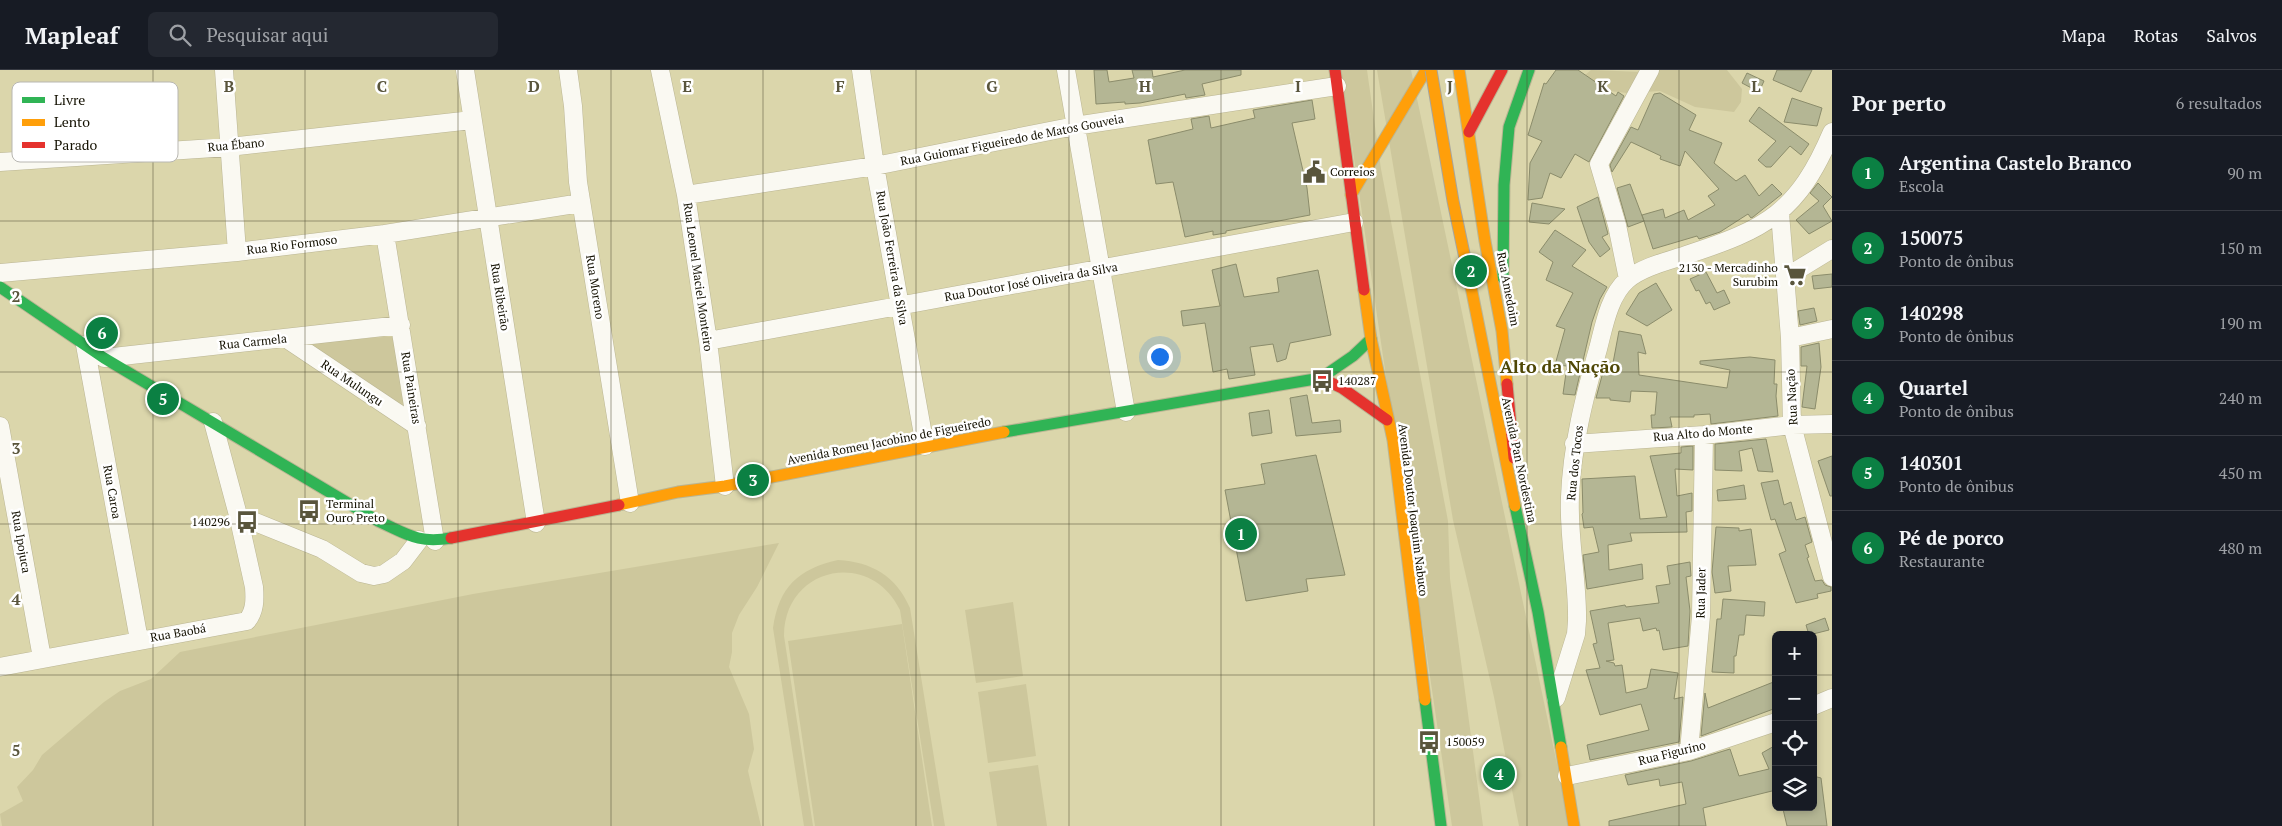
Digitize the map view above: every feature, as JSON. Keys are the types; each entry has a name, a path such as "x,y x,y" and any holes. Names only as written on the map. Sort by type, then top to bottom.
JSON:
{"main road":[{"path":"1351,195 1426,70"},
{"name":"Avenida Pan Nordestina","path":"1431,70 1453,201 1497,424 1538,612 1574,826"},
{"name":"Rua Amedoim","path":"1460,70 1484,241 1502,331 1518,514"},
{"path":"1469,132 1502,70"},
{"path":"1502,331 1504,185 1509,127 1529,70"},
{"name":"Avenida Doutor Joaquim Nabuco","path":"1336,78 1371,339 1392,440 1440,826"},
{"path":"1416,84 1428,79 1447,82 1464,94"},
{"path":"0,287 104,358 378,521 427,541"},
{"name":"Avenida Romeu Jacobino de Figueiredo","path":"427,541 536,523 678,492 725,486 925,446 1321,378 1353,356 1371,339"},
{"path":"1321,378 1342,388 1387,420"}],"street":[{"path":"224,70 237,252"},
{"name":"Rua Ribeirão","path":"464,70 536,523"},
{"name":"Rua Moreno","path":"568,70 582,203 630,503"},
{"name":"Rua Leonel Maciel Monteiro","path":"660,70 686,195 708,341 725,486"},
{"name":"Rua João Ferreira da Silva","path":"861,70 875,166 925,446"},
{"path":"1066,70 1126,412"},
{"path":"1650,70 1599,164 1617,225 1628,279 1647,269 1710,247 1753,229 1780,213 1803,188 1818,166 1832,132"},
{"name":"Rua Guiomar Figueiredo de Matos Gouveia","path":"686,195 875,166 1076,126 1336,78"},
{"name":"Rua Ébano","path":"178,150 229,147 472,120"},
{"name":"Rua Rio Formoso","path":"0,273 237,252 385,234 582,203"},
{"name":"Rua Nação","path":"1780,213 1790,338 1792,424 1832,577"},
{"name":"Rua Doutor José Oliveira da Silva","path":"708,341 1354,222"},
{"name":"Rua Paineiras","path":"385,234 417,426 427,541"},
{"path":"1786,277 1832,249"},
{"name":"Rua dos Tocos","path":"1554,706 1576,634 1577,622 1570,498 1574,444 1584,396 1610,309 1628,279"},
{"name":"Rua Carmela","path":"104,358 401,325"},
{"path":"1790,338 1832,330"},
{"name":"Rua Mulungu","path":"287,339 417,426"},
{"name":"Rua Caroa","path":"85,345 139,640"},
{"name":"Rua Baobá","path":"0,667 247,621 251,616 255,599 254,587 238,515 213,422"},
{"name":"Rua Alto do Monte","path":"1574,444 1704,435 1792,424 1832,424"},
{"name":"Rua Ipojuca","path":"0,426 42,658"},
{"name":"Rua Jader","path":"1689,751 1701,616 1704,435"},
{"path":"238,515 322,549 362,573 374,576 384,574 427,541"},
{"path":"1817,704 1832,698"},
{"name":"Rua Figurino","path":"1567,776 1689,751 1772,723"}],"shaded area":[{"path":"1341,70 1367,70 1381,169 1448,521 1450,579 1483,826 1452,826"},
{"path":"1377,70 1411,70 1570,826 1519,826 1494,697 1453,520"},
{"path":"1591,70 1642,72 1635,86 1627,93 1609,91 1585,75"},
{"path":"1657,70 1727,70 1742,89 1741,102 1734,112 1695,107 1660,91 1644,92"},
{"path":"396,336 405,409 309,343"},
{"path":"779,543 757,587 739,615 732,633 732,652 729,667 749,714 754,749 748,771 761,826 2,826 0,814 23,801 17,787 33,770 42,755 104,702 120,691 151,679 180,652 473,594"},
{"path":"838,560 862,564 882,573 898,587 910,608 945,826 934,826 900,610 886,590 869,578 850,573 831,574 813,581 798,594 788,613 784,636 813,826 804,826 773,628 780,601 793,582 812,569"},
{"path":"1013,602 1023,676 976,683 965,610"},
{"path":"902,624 932,826 815,826 788,641"},
{"path":"1026,684 1036,756 988,763 978,692"},
{"path":"1038,765 1047,826 997,826 989,772"}],"building":[{"path":"1094,70 1107,70 1109,82 1134,78 1132,70 1152,70 1153,77 1185,70 1241,70 1241,75 1202,84 1205,95 1186,98 1185,94 1140,103 1096,104"},
{"path":"1556,70 1578,70 1616,96 1618,92 1624,96 1589,162 1575,154 1561,178 1550,173 1542,198 1528,200 1530,163 1542,141 1528,135 1544,83 1546,84"},
{"path":"1777,70 1812,70 1801,92 1773,80"},
{"path":"1747,73 1764,81 1759,92 1742,83"},
{"path":"1660,93 1696,115 1689,130 1722,143 1714,163 1736,181 1745,175 1759,196 1772,184 1782,194 1753,217 1751,218 1748,214 1720,232 1699,239 1697,236 1653,249 1642,215 1663,209 1665,218 1684,210 1688,220 1715,205 1708,196 1719,189 1685,151 1680,166 1660,159 1661,156 1631,142 1612,172 1610,165 1631,127 1638,130 1654,94"},
{"path":"1792,98 1822,108 1817,126 1784,122"},
{"path":"1312,100 1315,119 1292,123 1307,188 1310,215 1226,231 1226,233 1213,235 1213,231 1185,237 1173,182 1156,184 1148,140 1193,129 1191,119 1209,116 1211,128 1255,118 1253,110"},
{"path":"1759,107 1809,144 1801,155 1790,146 1771,167 1766,167 1758,160 1776,141 1749,121"},
{"path":"1818,183 1832,197 1823,206 1832,221 1809,234 1796,220 1819,201 1810,193"},
{"path":"1630,184 1644,221 1628,227 1617,188"},
{"path":"1598,197 1608,234 1602,237 1610,249 1600,257 1589,242 1577,207"},
{"path":"1532,203 1565,209 1549,224 1529,222"},
{"path":"1555,230 1586,250 1572,266 1607,287 1600,299 1592,322 1575,395 1563,394 1567,366 1555,365 1565,329 1556,326 1573,293 1546,280 1553,262 1539,252"},
{"path":"1236,264 1244,297 1279,292 1277,278 1318,270 1331,335 1290,343 1286,359 1277,362 1273,344 1250,347 1255,375 1229,379 1227,369 1213,372 1205,323 1183,326 1181,311 1220,306 1212,270"},
{"path":"1706,272 1717,293 1724,290 1730,303 1714,310 1710,302 1706,304 1699,290 1696,291 1690,279"},
{"path":"1832,274 1832,287 1814,289 1812,276"},
{"path":"1656,283 1672,310 1647,326 1626,314 1639,293"},
{"path":"1814,308 1817,321 1800,325 1798,311"},
{"path":"1619,331 1641,335 1646,354 1638,352 1639,375 1727,388 1730,370 1700,364 1700,361 1750,357 1775,360 1774,384 1777,384 1778,416 1711,424 1710,414 1694,415 1694,417 1670,417 1672,427 1652,428 1651,415 1655,415 1657,392 1631,391 1630,402 1610,400 1610,398 1596,398 1606,361 1613,363"},
{"path":"1819,343 1821,367 1815,409 1802,407 1807,366 1801,366 1801,347"},
{"path":"1307,395 1312,423 1340,420 1341,432 1296,436 1290,398"},
{"path":"1269,410 1272,433 1252,436 1249,413"},
{"path":"1766,439 1773,472 1758,471 1752,448 1739,451 1742,471 1715,470 1715,444"},
{"path":"1693,446 1693,470 1675,469 1677,496 1692,493 1692,511 1686,512 1687,532 1630,533 1632,541 1608,545 1609,570 1642,564 1643,579 1587,589 1583,555 1599,552 1593,527 1584,528 1582,479 1635,476 1640,519 1667,517 1650,456 1681,453 1681,447"},
{"path":"1316,455 1345,575 1306,579 1308,591 1246,601 1225,490 1265,484 1261,464"},
{"path":"1832,456 1832,496 1830,496 1818,461"},
{"path":"1778,480 1784,505 1791,502 1796,520 1805,517 1812,542 1805,545 1809,557 1807,558 1815,581 1822,580 1825,585 1831,587 1831,591 1817,594 1818,598 1796,603 1779,554 1786,551 1775,519 1771,520 1761,483"},
{"path":"1744,485 1746,499 1718,501 1717,490"},
{"path":"1716,527 1739,528 1739,531 1751,529 1756,565 1728,566 1731,591 1715,593 1712,572"},
{"path":"1690,562 1691,576 1686,577 1690,611 1688,646 1663,650 1659,630 1657,631 1656,628 1643,631 1640,618 1608,623 1614,660 1606,661 1614,663 1615,666 1622,665 1626,693 1647,688 1651,669 1678,673 1674,699 1683,697 1679,742 1590,760 1587,745 1649,730 1641,704 1600,715 1586,670 1600,668 1593,644 1597,643 1590,611 1625,605 1626,607 1659,603 1656,586 1670,584 1667,566"},
{"path":"1723,599 1765,602 1764,616 1746,615 1744,635 1739,635 1736,656 1734,656 1734,673 1712,672 1717,619 1721,619"},
{"path":"1825,618 1829,630 1817,633 1817,631 1808,631 1806,625"},
{"path":"1772,683 1772,709 1701,736 1705,693 1708,708"},
{"path":"1772,747 1772,791 1703,808 1706,826 1609,826 1609,821 1686,804 1682,782 1660,786 1659,779 1628,785 1625,775 1691,761 1730,749 1739,776 1769,769 1762,753"},
{"path":"1817,777 1821,778 1827,826 1787,826 1783,811 1817,811"}],"traffic: fast":[{"path":"1503,278 1504,185 1509,127 1529,70"},
{"path":"0,287 104,358 378,521 405,534 421,539 440,540 451,538"},
{"path":"1004,432 1321,378 1353,356 1371,339"},
{"path":"1515,506 1538,612 1561,747"},
{"path":"1425,700 1441,826"}],"traffic: slow":[{"path":"1351,195 1426,70"},
{"path":"1431,70 1453,201 1471,287"},
{"path":"1459,70 1485,241 1502,331 1507,384"},
{"path":"1471,287 1515,506"},
{"path":"1364,290 1371,339 1393,440 1425,700"},
{"path":"619,505 678,492 725,486 1004,432"},
{"path":"1561,747 1574,826"}],"traffic: jam":[{"path":"1335,70 1364,290"},
{"path":"1469,132 1502,70"},
{"path":"1321,378 1342,388 1387,420"},
{"path":"1507,384 1514,458"},
{"path":"451,538 619,505"}],"place":[{"name":"Correios","path":"1314,172"},
{"name":"150075","path":"1471,271"},
{"name":"2130 - Mercadinho Surubim","path":"1795,275"},
{"name":"Pé de porco","path":"102,333"},
{"name":"140287","path":"1322,381"},
{"name":"140301","path":"163,399"},
{"name":"140298","path":"753,480"},
{"name":"Terminal Ouro Preto","path":"309,511"},
{"name":"140296","path":"247,522"},
{"name":"Argentina Castelo Branco","path":"1241,534"},
{"name":"150059","path":"1429,742"},
{"name":"Quartel","path":"1499,774"}],"district":[{"name":"Alto da Nação","path":"1560,367"}]}
